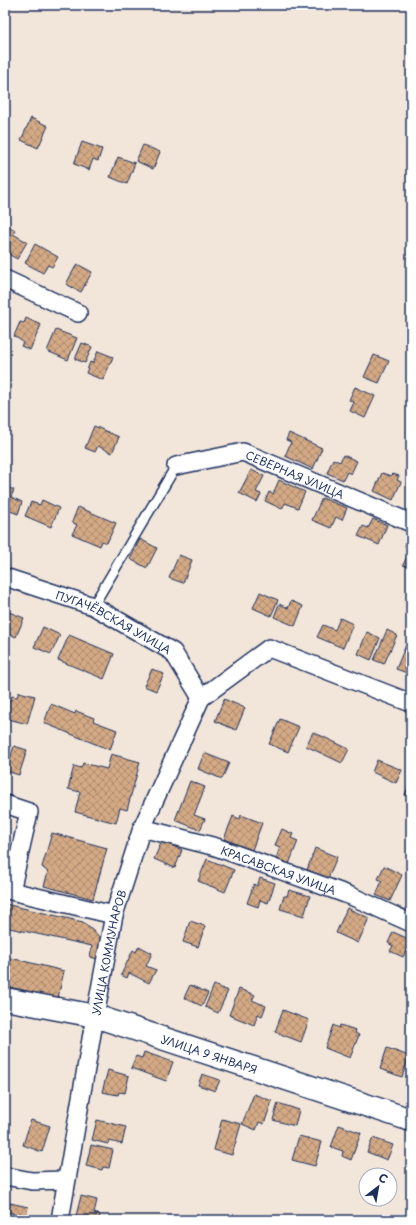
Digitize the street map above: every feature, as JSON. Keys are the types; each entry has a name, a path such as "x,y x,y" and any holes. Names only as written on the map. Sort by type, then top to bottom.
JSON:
{"street":[{"path":"5,279 78,313"},
{"name":"СЕВЕРНАЯ УЛИЦА","path":"176,466 243,452 411,523"},
{"name":"ПУГАЧЁВСКАЯ УЛИЦА","path":"5,578 93,606 173,652 201,698"},
{"path":"201,698 269,648 411,703"},
{"name":"УЛИЦА КОММУНАРОВ","path":"60,1220 114,915 142,828 201,698"},
{"path":"5,804 30,812 11,891 114,915"},
{"name":"КРАСАВСКАЯ УЛИЦА","path":"142,828 216,847 350,896 411,923"},
{"name":"УЛИЦА 9 ЯНВАРЯ","path":"5,999 95,1016 411,1120"},
{"path":"5,1176 32,1182 66,1180"}],"lane":[{"path":"93,606 176,466"}],"building":[{"path":"31,118 48,126 38,148 21,140"},
{"path":"82,142 102,149 98,161 93,159 89,170 74,164"},
{"path":"143,145 160,152 153,169 136,161"},
{"path":"118,157 135,163 127,184 110,177"},
{"path":"5,224 15,230 13,234 27,242 17,259 5,252"},
{"path":"35,244 58,257 52,267 48,265 43,273 25,263"},
{"path":"77,264 92,272 81,292 66,284"},
{"path":"26,318 41,325 30,350 21,346 23,342 14,336 20,322 24,323"},
{"path":"56,330 77,338 68,360 47,351"},
{"path":"82,343 92,347 85,363 75,359"},
{"path":"98,351 113,357 103,380 86,373 90,362 93,363"},
{"path":"374,355 389,361 379,383 364,377"},
{"path":"355,387 375,396 365,418 350,411 354,402 349,400"},
{"path":"94,426 119,437 112,453 98,446 95,452 85,448"},
{"path":"289,433 322,448 313,469 285,456 291,442 286,440"},
{"path":"343,455 357,461 351,474 347,472 343,480 327,473 333,459 340,462"},
{"path":"251,470 264,476 256,492 261,494 257,502 239,493"},
{"path":"382,473 391,476 393,474 399,476 397,480 401,482 393,500 374,491"},
{"path":"279,480 305,492 298,508 285,503 282,509 265,501 269,492 273,494"},
{"path":"5,486 14,490 11,497 22,502 18,514 5,509"},
{"path":"322,498 347,508 342,520 336,517 331,528 312,520"},
{"path":"42,500 59,508 51,527 25,516 31,502 40,505"},
{"path":"78,507 116,523 107,543 102,541 100,546 72,534 77,525 72,522"},
{"path":"373,519 387,525 379,545 358,536 363,526 368,528"},
{"path":"409,536 411,537 411,548 405,546"},
{"path":"140,539 157,548 147,568 130,559"},
{"path":"411,548 411,568 403,565"},
{"path":"179,555 192,560 183,583 169,578"},
{"path":"260,592 278,600 271,616 253,608"},
{"path":"291,601 303,606 295,626 274,617 279,604 288,608"},
{"path":"9,612 24,618 16,637 5,632 5,622"},
{"path":"340,618 353,624 343,648 317,637 323,625 335,630"},
{"path":"43,627 60,635 51,654 34,647"},
{"path":"387,630 397,635 384,664 374,660"},
{"path":"367,632 380,638 371,660 358,654"},
{"path":"69,635 114,654 104,679 58,660"},
{"path":"408,640 411,641 410,674 396,669"},
{"path":"152,669 164,674 156,691 144,686"},
{"path":"19,692 35,696 27,724 5,718 5,700 10,701 12,696 17,697"},
{"path":"224,699 245,708 236,730 215,721"},
{"path":"51,704 75,714 76,711 94,718 93,721 117,730 110,750 44,723"},
{"path":"280,719 299,727 288,752 269,744"},
{"path":"313,732 349,749 342,763 306,746"},
{"path":"14,746 27,750 19,775 6,771"},
{"path":"204,753 229,763 222,779 198,769"},
{"path":"111,754 140,762 127,810 120,808 116,823 75,812 80,792 68,789 74,766 81,768 83,763 107,769"},
{"path":"377,760 402,770 396,783 372,772"},
{"path":"411,779 411,797 405,795"},
{"path":"190,781 205,787 194,815 205,819 200,830 175,820"},
{"path":"241,815 262,823 252,850 224,839 233,816 240,819"},
{"path":"282,829 293,834 291,838 298,841 289,864 276,859 280,847 275,845"},
{"path":"52,833 107,848 93,899 44,886 48,872 42,867"},
{"path":"162,841 182,850 175,868 154,859"},
{"path":"315,848 337,857 328,878 307,870"},
{"path":"207,859 234,870 225,892 198,881"},
{"path":"384,866 402,875 390,901 376,895 382,881 378,879"},
{"path":"260,878 275,883 268,903 260,900 258,907 247,903 254,884 257,886"},
{"path":"289,890 310,896 304,916 280,909 284,896 287,896"},
{"path":"5,904 83,922 102,939 98,959 90,957 92,946 5,927"},
{"path":"347,908 369,918 358,943 336,933"},
{"path":"190,921 205,926 198,947 183,942"},
{"path":"393,932 411,940 403,957 390,951 393,946 388,943"},
{"path":"139,946 152,953 146,966 156,970 149,983 129,973 127,978 121,975 133,950 136,952"},
{"path":"11,958 64,971 58,998 5,986"},
{"path":"190,985 208,993 202,1006 184,998"},
{"path":"214,985 228,991 218,1013 205,1007"},
{"path":"239,989 255,995 252,1000 266,1006 262,1016 258,1014 254,1025 229,1015"},
{"path":"283,1010 309,1020 301,1042 275,1032"},
{"path":"333,1025 339,1028 340,1025 356,1030 355,1033 359,1035 350,1058 325,1048"},
{"path":"387,1048 409,1056 402,1077 380,1069"},
{"path":"144,1052 173,1062 166,1081 131,1068 136,1056 142,1058"},
{"path":"108,1070 129,1076 125,1093 119,1092 118,1095 102,1092"},
{"path":"202,1074 220,1080 215,1091 198,1085"},
{"path":"254,1094 272,1101 264,1124 259,1122 256,1130 242,1124"},
{"path":"278,1103 299,1110 295,1126 273,1120"},
{"path":"222,1119 241,1124 232,1155 214,1150"},
{"path":"31,1120 50,1126 42,1152 23,1145"},
{"path":"97,1120 126,1127 122,1144 109,1141 108,1144 92,1140"},
{"path":"339,1125 361,1133 351,1160 342,1156 343,1151 331,1147"},
{"path":"299,1136 322,1142 315,1166 292,1160"},
{"path":"373,1138 393,1145 387,1160 367,1152"},
{"path":"91,1145 113,1150 109,1168 103,1167 102,1170 86,1166"},
{"path":"81,1196 97,1200 94,1213 100,1215 98,1220 75,1220"},
{"path":"10,1203 28,1207 25,1220 12,1220 14,1214 8,1212"}]}
